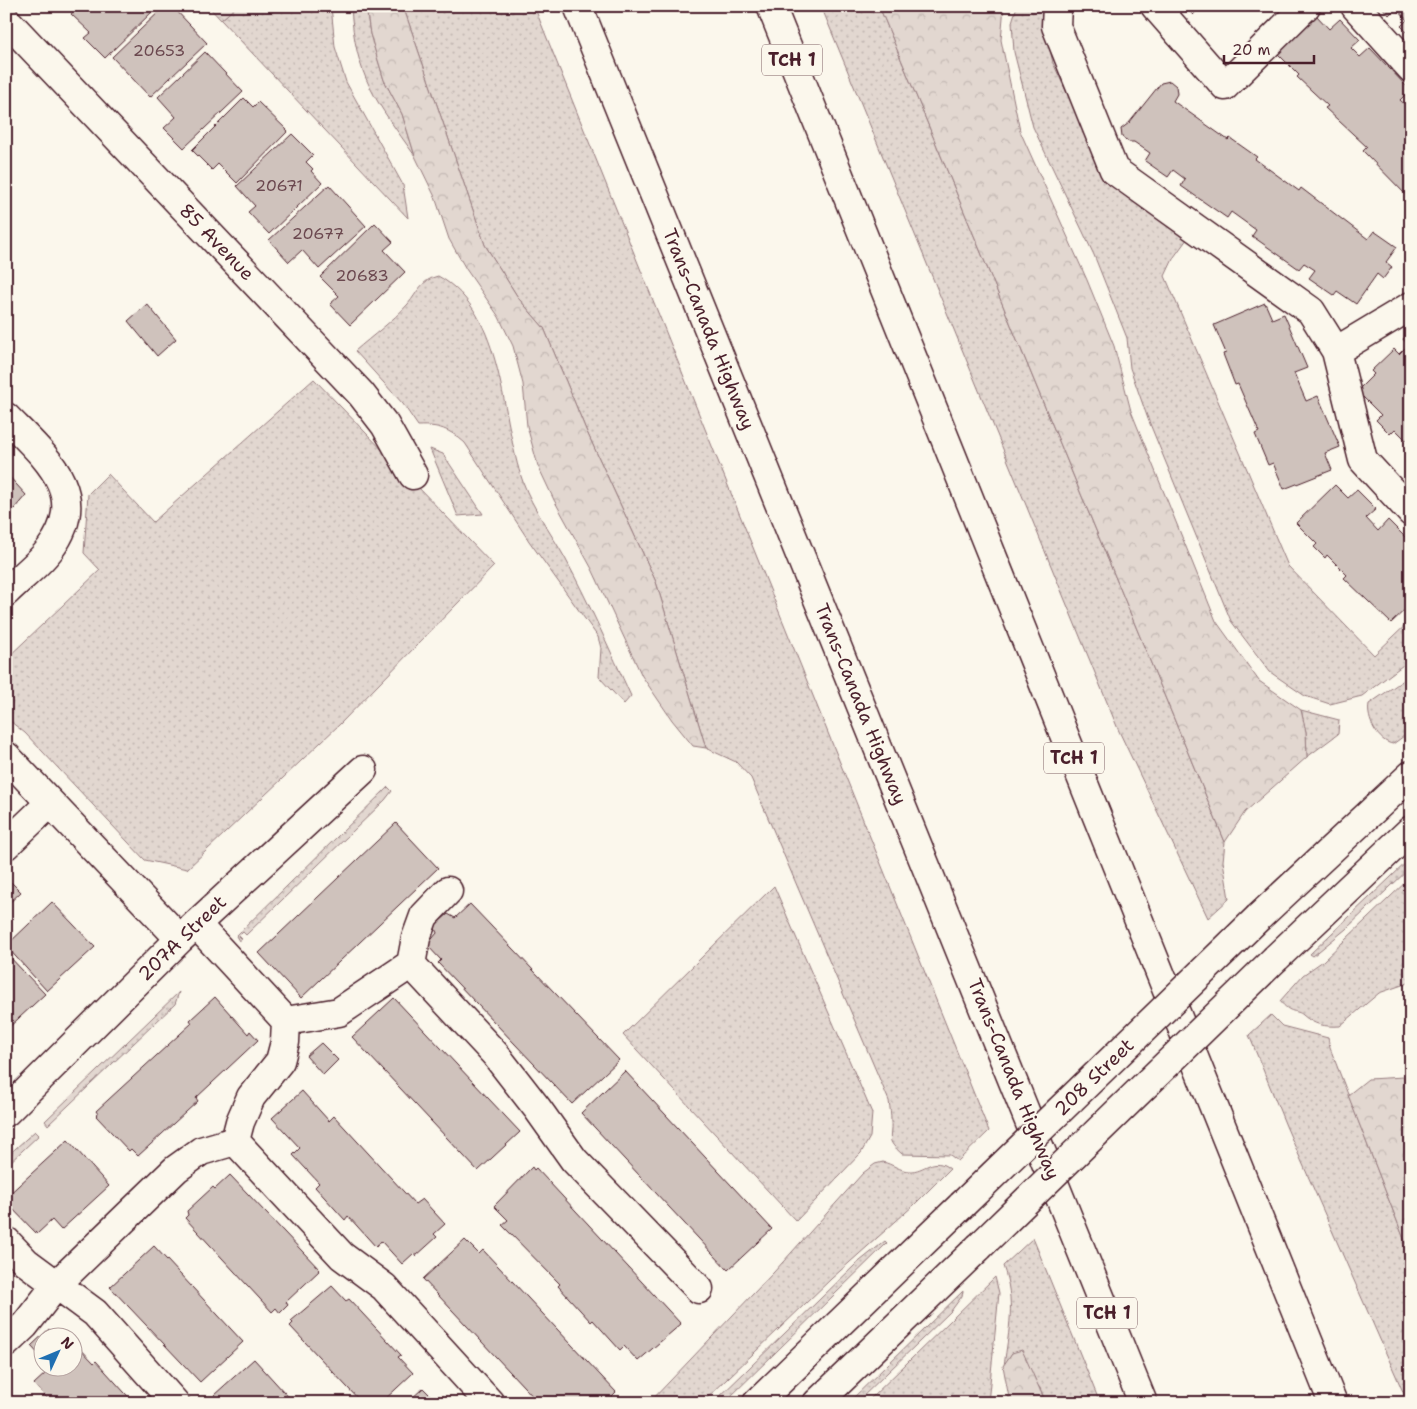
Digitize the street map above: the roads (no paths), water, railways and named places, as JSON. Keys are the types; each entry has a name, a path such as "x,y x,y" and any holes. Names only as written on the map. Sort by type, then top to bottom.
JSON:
{"main road":[{"name":"Trans-Canada Highway","path":"578,6 1143,1403"},
{"name":"TCH 1","path":"771,6 1334,1403"},
{"path":"1057,6 1056,26 1114,170 1311,311 1336,351 1362,460 1411,512"},
{"path":"1155,6 1225,86 1306,6"},
{"path":"1355,6 1411,68"},
{"name":"85 Avenue","path":"6,20 361,394 385,425 413,474"},
{"path":"1336,351 1411,306"},
{"path":"6,416 45,456 63,482 67,499 67,514 61,532 49,550 6,592"},
{"path":"6,756 50,803 286,1021"},
{"name":"207A Street","path":"6,1112 188,931 363,770"},
{"name":"208 Street","path":"757,1403 1259,917 1411,775"},
{"path":"6,845 50,803"},
{"path":"817,1403 1276,958 1411,830"},
{"path":"286,1021 339,1012 411,964 416,938 424,916 448,891"},
{"path":"411,964 495,1054 574,1160 699,1289"},
{"path":"235,1141 240,1122 251,1097 280,1061 285,1042 286,1021"},
{"path":"6,1342 25,1325 57,1284 176,1168 201,1151 235,1141"},
{"path":"235,1141 342,1256 384,1287 490,1403"},
{"path":"6,1241 26,1262 95,1313 175,1403"}]}
